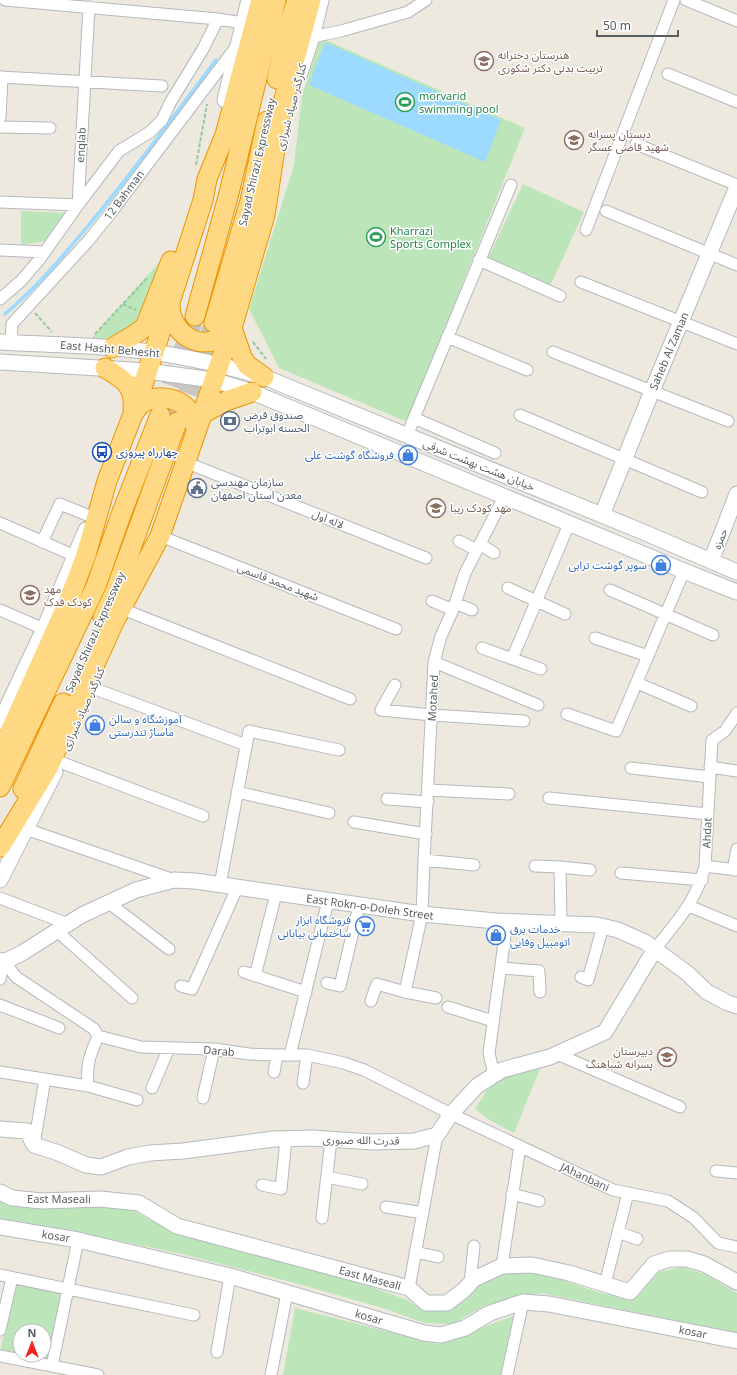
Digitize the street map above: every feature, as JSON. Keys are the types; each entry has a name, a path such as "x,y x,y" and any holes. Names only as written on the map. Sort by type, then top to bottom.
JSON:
{"highway":[{"path":"0,754 67,605 86,555 106,481 133,414 202,200 201,173 225,135 261,0"},
{"name":"Sayad Shirazi Expressway","path":"195,316 228,197 276,0"},
{"name":"Sayad Shirazi Expressway","path":"214,323 250,201 287,32 297,0"},
{"path":"0,847 48,768 114,622 160,536 232,328 265,215 280,110 311,0"},
{"path":"106,342 134,336 145,327 170,262 187,249"},
{"path":"171,300 170,312 173,323 180,332 189,339 201,342 212,341 223,336 232,328"},
{"path":"232,328 242,357 247,365 268,371"},
{"path":"105,368 118,375 131,388 134,399 133,414"},
{"path":"199,422 226,401 252,392"},
{"path":"133,414 141,405 152,399 164,397 176,400 186,408 193,418 199,422"},
{"name":"Sayad Shirazi Expressway","path":"0,787 96,586 122,512 160,415"},
{"name":"Sayad Shirazi Expressway","path":"0,838 115,592 178,422"}],"main road":[{"path":"201,173 249,0"},
{"name":"کنارگذر صیاد شیرازی","path":"265,215 287,113 312,37 322,0"},
{"name":"Saheb Al Zaman","path":"602,515 737,186"},
{"name":"East Hasht Behesht","path":"5,343 106,342 154,352 216,372"},
{"name":"East Hasht Behesht","path":"0,362 147,371 216,372"},
{"name":"خیابان هشت بهشت شرقی","path":"216,372 268,371 407,436 636,529 737,572"},
{"name":"خیابان هشت بهشت شرقی","path":"216,372 252,392 627,548 737,592"},
{"path":"0,722 44,629 106,481"},
{"name":"حمزه","path":"712,561 736,501"},
{"path":"627,548 636,529"},
{"name":"کنارگذر صیاد شیرازی","path":"0,880 60,762 90,687 130,612 160,536"},
{"name":"East Rokn-o-Doleh Street","path":"2,961 22,953 82,915 136,890 174,880 195,881 276,894 422,914 507,921 561,922 603,926 618,930 645,942 687,973 707,992 737,1006"},
{"path":"436,1135 451,1114 477,1086 502,1070 550,1057 605,1032 654,949"},
{"path":"0,1129 27,1131 34,1145"},
{"name":"قدرت الله صبوری","path":"34,1145 56,1152 86,1165 101,1167 128,1157 150,1153 182,1151 274,1139 362,1142 414,1141 436,1135"},
{"name":"East Maseali","path":"0,1192 12,1198 42,1201 100,1199 139,1203 177,1226 409,1288 426,1303 447,1303 474,1279 502,1266 532,1265 569,1273 630,1292 654,1264 670,1259 687,1259 704,1264 737,1282"},
{"name":"kosar","path":"0,1227 78,1240 230,1276 424,1334 441,1335 465,1328 490,1313 523,1302 549,1304 737,1341"}],"street":[{"path":"5,0 218,19 243,23"},
{"path":"312,37 341,31 408,12 426,0"},
{"path":"586,230 674,0"},
{"path":"686,0 737,21"},
{"name":"enqlab","path":"78,205 89,7"},
{"path":"0,299 21,281 39,260 119,151 150,132 162,120 170,103 203,49 218,19"},
{"name":"12 Bahman","path":"5,343 12,324 89,240 238,44"},
{"path":"668,74 737,102"},
{"path":"0,118 1,77 162,86"},
{"path":"0,126 50,128"},
{"path":"636,144 737,186"},
{"path":"407,436 511,185"},
{"path":"0,202 78,205"},
{"path":"606,212 737,265"},
{"path":"0,250 44,252"},
{"path":"479,260 560,296"},
{"path":"581,282 737,344"},
{"path":"447,337 527,370"},
{"path":"553,352 728,421"},
{"path":"520,415 702,492"},
{"path":"414,418 495,453"},
{"name":"لاله اول","path":"185,462 426,558"},
{"name":"Motahed","path":"405,992 422,914 434,662 441,636 454,606 465,573 504,497"},
{"path":"42,542 60,504 92,517"},
{"path":"0,523 75,556"},
{"path":"512,659 569,524"},
{"name":"شهید محمد قاسمی","path":"160,536 396,629"},
{"path":"458,541 494,553"},
{"path":"567,714 616,731 684,571"},
{"path":"508,588 565,614"},
{"path":"610,590 712,635"},
{"path":"432,601 472,610"},
{"path":"0,610 44,629"},
{"path":"130,612 350,699"},
{"path":"596,638 648,656"},
{"path":"482,648 540,669"},
{"path":"434,662 538,705"},
{"path":"636,683 692,706"},
{"path":"395,685 381,710 524,721"},
{"path":"90,687 246,745"},
{"name":"Ahdat","path":"654,949 689,906 702,880 705,866 712,740 725,731 737,713"},
{"path":"220,885 249,731 339,750"},
{"path":"60,762 203,816"},
{"path":"632,768 710,772 737,771"},
{"path":"428,790 509,794"},
{"path":"238,792 329,812"},
{"path":"549,798 708,814"},
{"path":"387,799 428,802"},
{"path":"354,822 426,834"},
{"path":"26,829 174,880"},
{"path":"705,866 735,870 737,849"},
{"path":"424,860 474,865"},
{"path":"535,866 590,870"},
{"path":"560,867 561,922"},
{"path":"621,873 702,880"},
{"path":"180,986 192,989 237,888"},
{"path":"276,894 250,974 306,992"},
{"path":"0,898 63,927 132,998"},
{"path":"290,1055 328,901"},
{"path":"109,903 169,949"},
{"path":"327,982 340,986 360,906"},
{"path":"689,906 737,926"},
{"path":"494,1075 489,1053 507,921"},
{"path":"581,977 588,980 603,926"},
{"path":"0,979 2,961"},
{"path":"2,961 16,977 94,1029 98,1036 89,1058 87,1074 88,1086"},
{"path":"501,968 539,971 540,992"},
{"path":"371,1001 378,984 405,992 436,998"},
{"path":"0,1005 59,1028"},
{"path":"448,1007 493,1021"},
{"name":"Darab","path":"98,1036 141,1047 214,1049 249,1054 307,1055 344,1063 364,1070 451,1114"},
{"path":"152,1088 169,1048"},
{"path":"203,1098 214,1049"},
{"path":"557,1054 680,1107"},
{"path":"274,1072 277,1055"},
{"path":"303,1083 307,1055"},
{"path":"0,1072 88,1086 137,1100"},
{"path":"34,1145 45,1079"},
{"name":"JAhanbani","path":"451,1114 613,1190 668,1201 694,1218 718,1243 737,1247"},
{"path":"409,1288 436,1135"},
{"path":"262,1185 281,1189 286,1139"},
{"path":"322,1218 331,1140"},
{"path":"502,1266 520,1146"},
{"path":"716,1171 737,1173"},
{"path":"327,1177 362,1184"},
{"path":"605,1284 628,1193"},
{"path":"512,1194 539,1201"},
{"path":"386,1207 422,1213"},
{"path":"618,1232 636,1239"},
{"path":"52,1366 78,1240"},
{"path":"470,1283 474,1246"},
{"path":"416,1252 438,1257"},
{"path":"0,1276 68,1288 194,1314"},
{"path":"218,1352 230,1276"},
{"path":"0,1330 12,1278"},
{"path":"271,1375 287,1293"},
{"path":"507,1375 523,1302"},
{"path":"0,1356 98,1375"}],"path":[{"path":"201,173 208,100"},
{"path":"106,342 93,336 149,276"},
{"path":"123,304 140,312"},
{"path":"29,306 54,334"},
{"path":"250,335 268,371"}],"green space":[{"name":"Kharrazi Sports Complex","path":"321,38 525,128 407,422 279,368 249,309 294,165 302,95"},
{"path":"523,184 584,212 550,286 488,258"},
{"path":"21,211 67,213 45,241 21,245"},
{"path":"170,250 170,256 143,324 120,338 91,339"},
{"path":"541,1066 514,1133 491,1121 475,1109 494,1079"},
{"path":"0,1200 8,1204 51,1209 90,1205 132,1209 149,1220 204,1239 279,1261 356,1281 407,1300 422,1309 446,1310 477,1287 498,1275 520,1273 545,1274 600,1293 637,1297 659,1272 683,1267 706,1275 737,1293 737,1333 541,1293 486,1305 452,1324 424,1323 386,1309 302,1285 190,1256 107,1238 0,1219"},
{"path":"15,1282 64,1291 52,1352 52,1323 12,1323 12,1354 0,1352"},
{"path":"295,1308 437,1344 519,1314 504,1375 283,1375"}],"water":[{"name":"morvarid swimming pool","path":"325,42 501,120 485,162 309,85"}],"waterway":[{"path":"5,314 38,283 105,206 216,60"}],"tunnel":[{"path":"161,413 195,316"},
{"path":"178,421 212,328"}],"place":[{"name":"هنرستان دخترانه تربیت بدنی دکتر شکوری","path":"484,61"},
{"name":"morvarid swimming pool","path":"405,102"},
{"name":"دبستان پسرانه شهید قاضی عسگر","path":"574,140"},
{"name":"Kharrazi Sports Complex","path":"376,237"},
{"name":"صندوق قرض الحسنه ابوتراب","path":"230,421"},
{"name":"چهارراه پیروزی","path":"102,452"},
{"name":"فروشگاه گوشت علی","path":"408,455"},
{"name":"سازمان مهندسی معدن استان اصفهان","path":"197,488"},
{"name":"مهد کودک زیبا","path":"436,508"},
{"name":"سوپر گوشت ترابی","path":"661,565"},
{"name":"مهد کودک فدک","path":"30,595"},
{"name":"آموزشگاه و سالن ماساژ تندرستی","path":"95,725"},
{"name":"فروشگاه ابزار ساختمانی بیابانی","path":"365,926"},
{"name":"خدمات برق اتومبیل وفایی","path":"496,935"},
{"name":"دبیرستان پسرانه شباهنگ","path":"667,1057"}]}
